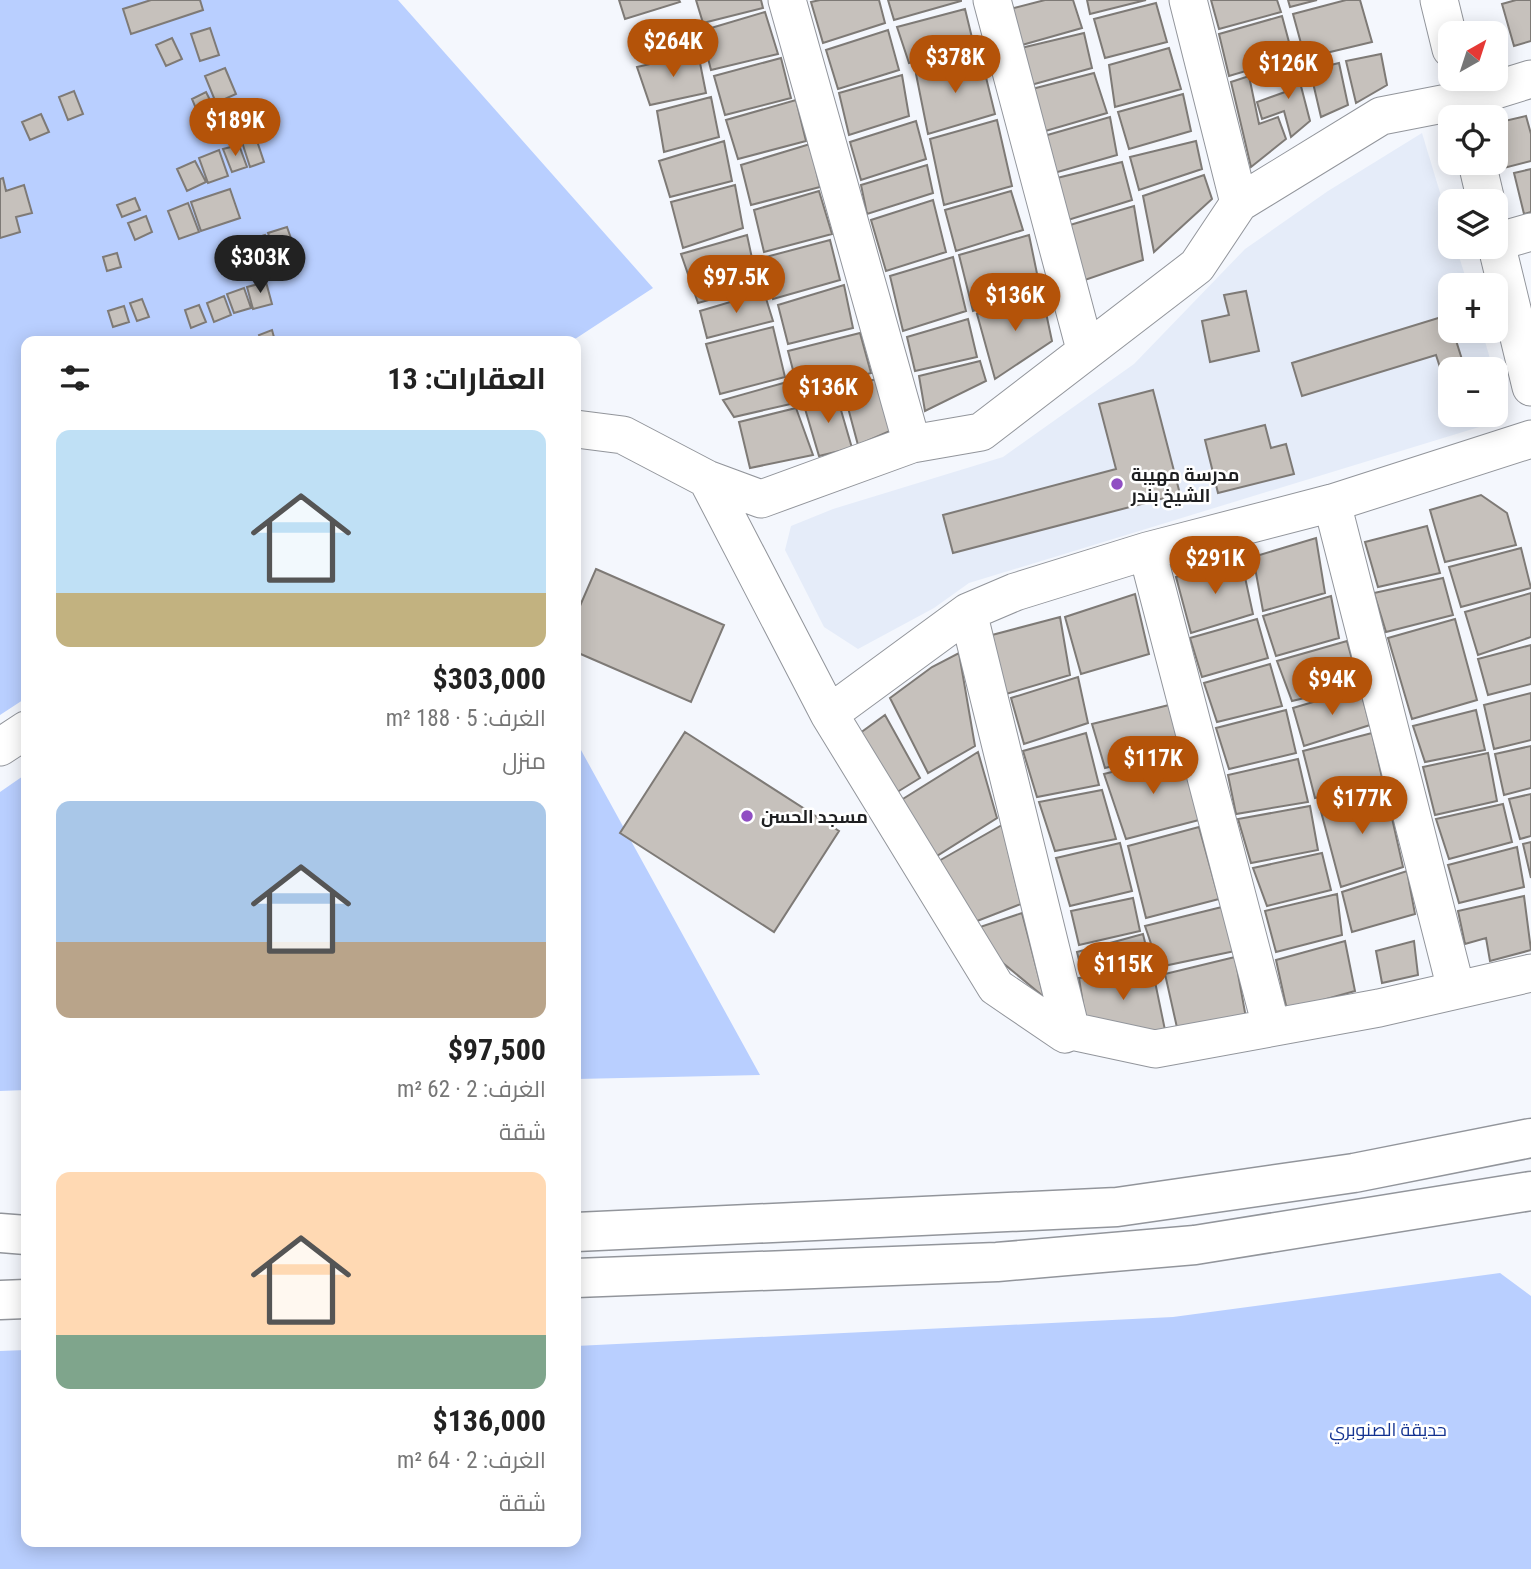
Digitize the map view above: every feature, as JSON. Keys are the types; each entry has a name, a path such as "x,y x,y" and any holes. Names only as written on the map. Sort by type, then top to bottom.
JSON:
{"main road":[{"path":"581,1232 1117,1207 1354,1173 1531,1138"},
{"path":"581,1278 997,1262 1195,1245 1531,1191"},
{"path":"0,1233 21,1235"},
{"path":"0,1252 21,1251"},
{"path":"0,1300 21,1299"}],"street":[{"path":"787,0 912,444"},
{"path":"992,0 1085,349"},
{"path":"1188,0 1239,204"},
{"path":"1439,0 1444,21"},
{"path":"581,430 623,435 707,479 761,499 912,444 981,432 1085,349 1197,266 1239,204 1381,116 1462,99 1531,79"},
{"path":"1508,239 1531,232"},
{"path":"1500,259 1530,378"},
{"path":"829,714 968,612 1015,592 1147,551 1332,503 1531,439"},
{"path":"707,479 829,714 996,987 1065,1034 1071,1031 1155,1049 1271,1026 1379,1009 1531,973"},
{"path":"1332,503 1456,989"},
{"path":"1147,551 1271,1026"},
{"path":"968,612 1071,1031"},
{"path":"0,747 21,733"}],"shaded area":[{"path":"1422,133 1439,189 1438,259 1460,259 1464,273 1438,273 1438,343 1485,343 1490,357 1438,357 1438,427 1479,427 969,583 934,608 858,649 824,627 785,550 791,526 833,509 1003,457 1134,364 1245,249 1328,191"}],"green space":[{"path":"0,0 398,0 653,288 580,336 21,336 21,701 0,715"},
{"path":"581,750 760,1075 581,1079"},
{"path":"21,777 21,1090 0,1091 0,792"},
{"name":"حديقة الصنوبري","path":"1500,1273 1531,1296 1531,1569 0,1569 0,1351 21,1350 21,1547 581,1547 581,1346 1173,1317"}],"building":[{"path":"151,0 200,0 203,10 131,34 123,9"},
{"path":"619,0 679,0 680,2 625,19"},
{"path":"696,0 761,0 763,8 703,23"},
{"path":"879,0 885,23 823,43 811,2"},
{"path":"888,0 961,0 961,1 894,20"},
{"path":"1045,0 1073,0 1082,28 1022,45 1010,9"},
{"path":"1087,0 1146,0 1090,14"},
{"path":"1211,0 1277,0 1281,12 1219,29"},
{"path":"1288,0 1317,0 1290,7"},
{"path":"1346,0 1360,0 1372,42 1305,58 1293,14"},
{"path":"1531,0 1531,41 1514,46 1502,4"},
{"path":"1156,3 1167,42 1105,58 1094,19"},
{"path":"965,9 974,46 909,63 897,27"},
{"path":"765,12 778,54 711,70 701,31"},
{"path":"1282,16 1293,57 1229,76 1219,34"},
{"path":"210,28 219,55 200,61 191,34"},
{"path":"888,30 899,70 838,89 826,50"},
{"path":"1084,33 1092,68 1031,85 1021,48"},
{"path":"172,38 182,59 166,66 156,45"},
{"path":"1169,48 1181,89 1115,107 1109,65"},
{"path":"698,53 706,93 650,105 637,67"},
{"path":"1381,54 1387,85 1356,103 1346,61"},
{"path":"981,57 995,114 928,134 916,74"},
{"path":"781,58 791,98 725,115 714,76"},
{"path":"1295,63 1310,121 1291,137 1284,111 1262,119 1257,102 1285,92 1279,67"},
{"path":"1339,63 1348,105 1321,117 1310,70"},
{"path":"225,68 236,94 216,103 205,76"},
{"path":"1094,73 1107,113 1042,132 1032,89"},
{"path":"902,75 909,116 849,135 839,93"},
{"path":"1249,76 1259,124 1278,117 1286,139 1251,167 1231,82"},
{"path":"74,91 83,114 68,120 59,97"},
{"path":"206,92 212,104 197,111 192,99"},
{"path":"1183,94 1191,131 1129,149 1118,112"},
{"path":"711,97 719,137 664,152 657,111"},
{"path":"796,100 806,141 738,159 726,120"},
{"path":"41,114 49,132 30,140 22,122"},
{"path":"1526,116 1531,134 1531,161 1508,167 1508,120"},
{"path":"1110,117 1117,155 1054,173 1044,136"},
{"path":"997,120 1012,186 944,205 930,139"},
{"path":"916,121 926,159 861,180 850,142"},
{"path":"256,138 264,162 250,167 242,142"},
{"path":"724,141 732,181 670,197 659,161"},
{"path":"1196,141 1202,169 1139,190 1130,157"},
{"path":"810,144 820,187 751,205 741,165"},
{"path":"239,145 247,167 232,172 223,149"},
{"path":"219,150 228,176 208,183 199,158"},
{"path":"195,161 206,182 187,191 177,169"},
{"path":"1122,162 1132,200 1068,220 1057,178"},
{"path":"927,165 933,193 867,214 861,185"},
{"path":"1531,169 1531,212 1524,214 1514,173"},
{"path":"1204,175 1212,199 1154,252 1143,196"},
{"path":"3,178 6,191 24,185 32,213 16,217 20,232 0,238 0,179"},
{"path":"735,185 743,228 683,248 671,202"},
{"path":"230,189 240,218 201,231 191,202"},
{"path":"819,191 832,234 764,252 754,210"},
{"path":"1011,191 1023,230 956,251 945,210"},
{"path":"135,198 140,210 122,217 117,205"},
{"path":"933,200 946,252 886,271 871,220"},
{"path":"188,203 199,232 179,239 168,211"},
{"path":"1134,206 1143,260 1082,281 1070,225"},
{"path":"146,216 152,232 135,240 128,223"},
{"path":"287,227 293,244 274,250 268,233"},
{"path":"265,235 270,252 250,258 245,241"},
{"path":"747,235 758,286 698,303 681,254"},
{"path":"1029,235 1040,288 973,311 959,255"},
{"path":"830,240 840,280 773,299 762,258"},
{"path":"117,253 121,267 107,271 103,257"},
{"path":"953,257 966,311 903,331 890,276"},
{"path":"266,282 272,304 253,309 247,287"},
{"path":"844,285 853,328 788,344 778,305"},
{"path":"244,288 251,308 234,313 227,294"},
{"path":"1246,291 1259,351 1210,362 1202,321 1229,315 1224,295"},
{"path":"764,292 773,321 707,338 700,311"},
{"path":"1042,294 1052,341 995,379 977,314"},
{"path":"224,296 231,315 214,322 207,303"},
{"path":"142,299 149,317 137,321 130,303"},
{"path":"199,305 206,322 191,328 185,310"},
{"path":"124,306 129,322 113,327 108,311"},
{"path":"1438,318 1438,343 1457,343 1461,357 1438,357 1438,361 1436,355 1302,396 1292,363"},
{"path":"968,319 977,357 915,371 907,337"},
{"path":"773,327 785,377 720,394 706,344"},
{"path":"272,330 274,336 259,336"},
{"path":"860,333 871,373 799,393 788,351"},
{"path":"980,361 986,381 925,411 919,376"},
{"path":"876,379 890,431 858,445 843,389"},
{"path":"787,382 795,403 734,417 723,400"},
{"path":"1153,390 1180,494 953,553 943,515 1116,469 1099,404"},
{"path":"836,393 852,448 819,456 803,402"},
{"path":"796,408 813,455 750,468 739,422"},
{"path":"1265,425 1271,448 1286,444 1294,474 1218,493 1205,440"},
{"path":"1481,495 1507,513 1516,545 1445,562 1430,510"},
{"path":"1427,526 1440,573 1378,587 1365,542"},
{"path":"1316,538 1325,593 1263,611 1253,557"},
{"path":"1521,548 1531,588 1461,607 1449,567"},
{"path":"1241,559 1253,614 1191,633 1176,577"},
{"path":"596,569 724,625 691,702 581,654 581,604"},
{"path":"1443,578 1453,615 1386,632 1374,593"},
{"path":"1531,593 1531,637 1478,655 1465,612"},
{"path":"1135,594 1149,654 1081,674 1065,617"},
{"path":"1331,596 1339,638 1276,656 1263,616"},
{"path":"1060,617 1070,675 1006,694 992,635"},
{"path":"1257,619 1268,658 1202,677 1190,638"},
{"path":"1455,619 1477,700 1412,719 1388,638"},
{"path":"1347,641 1359,685 1292,701 1277,661"},
{"path":"1531,645 1531,684 1488,695 1478,659"},
{"path":"959,653 975,746 928,773 890,698 932,667"},
{"path":"1270,664 1282,706 1217,722 1204,683"},
{"path":"1078,677 1088,723 1024,744 1011,698"},
{"path":"1360,688 1370,725 1304,746 1293,708"},
{"path":"1531,693 1531,740 1494,749 1484,705"},
{"path":"1169,705 1180,749 1105,768 1092,724"},
{"path":"1286,710 1296,753 1229,769 1216,728"},
{"path":"1476,710 1485,750 1425,762 1413,726"},
{"path":"885,715 920,778 894,794 856,736"},
{"path":"685,732 839,831 774,932 620,833"},
{"path":"1086,733 1099,785 1037,797 1023,751"},
{"path":"1372,733 1383,782 1315,798 1303,751"},
{"path":"1531,746 1531,788 1504,795 1495,754"},
{"path":"978,752 997,818 932,859 898,802"},
{"path":"1488,753 1497,801 1435,815 1423,767"},
{"path":"1182,754 1199,820 1126,839 1104,774"},
{"path":"1298,759 1308,802 1236,814 1228,775"},
{"path":"1385,787 1403,867 1341,887 1319,804"},
{"path":"1102,790 1116,839 1055,851 1039,802"},
{"path":"1531,794 1531,836 1520,839 1509,799"},
{"path":"1503,804 1512,842 1449,859 1436,819"},
{"path":"1310,806 1318,850 1251,863 1238,819"},
{"path":"1002,825 1021,904 972,923 937,862"},
{"path":"1199,827 1219,899 1146,918 1128,846"},
{"path":"1531,842 1531,878 1523,844"},
{"path":"1120,843 1132,891 1070,906 1056,858"},
{"path":"1517,847 1524,887 1459,903 1448,865"},
{"path":"1322,853 1331,890 1267,906 1253,868"},
{"path":"1407,871 1415,914 1352,932 1342,892"},
{"path":"1337,894 1342,935 1276,952 1265,911"},
{"path":"1524,896 1531,950 1490,961 1486,938 1465,944 1458,911"},
{"path":"1133,898 1140,931 1079,945 1071,911"},
{"path":"1222,907 1235,951 1159,967 1145,926"},
{"path":"1022,913 1044,997 992,954 977,928"},
{"path":"1143,934 1151,967 1082,973 1077,952"},
{"path":"1345,941 1355,991 1287,1010 1276,960"},
{"path":"1414,941 1418,975 1382,983 1376,951"},
{"path":"1235,957 1246,1018 1178,1032 1165,974"},
{"path":"1153,972 1165,1030 1115,1032 1085,1017 1079,978"}],"place":[{"name":"مدرسة مهيبة الشيخ بندر","path":"1117,484"},
{"name":"مسجد الحسن","path":"747,816"}]}
